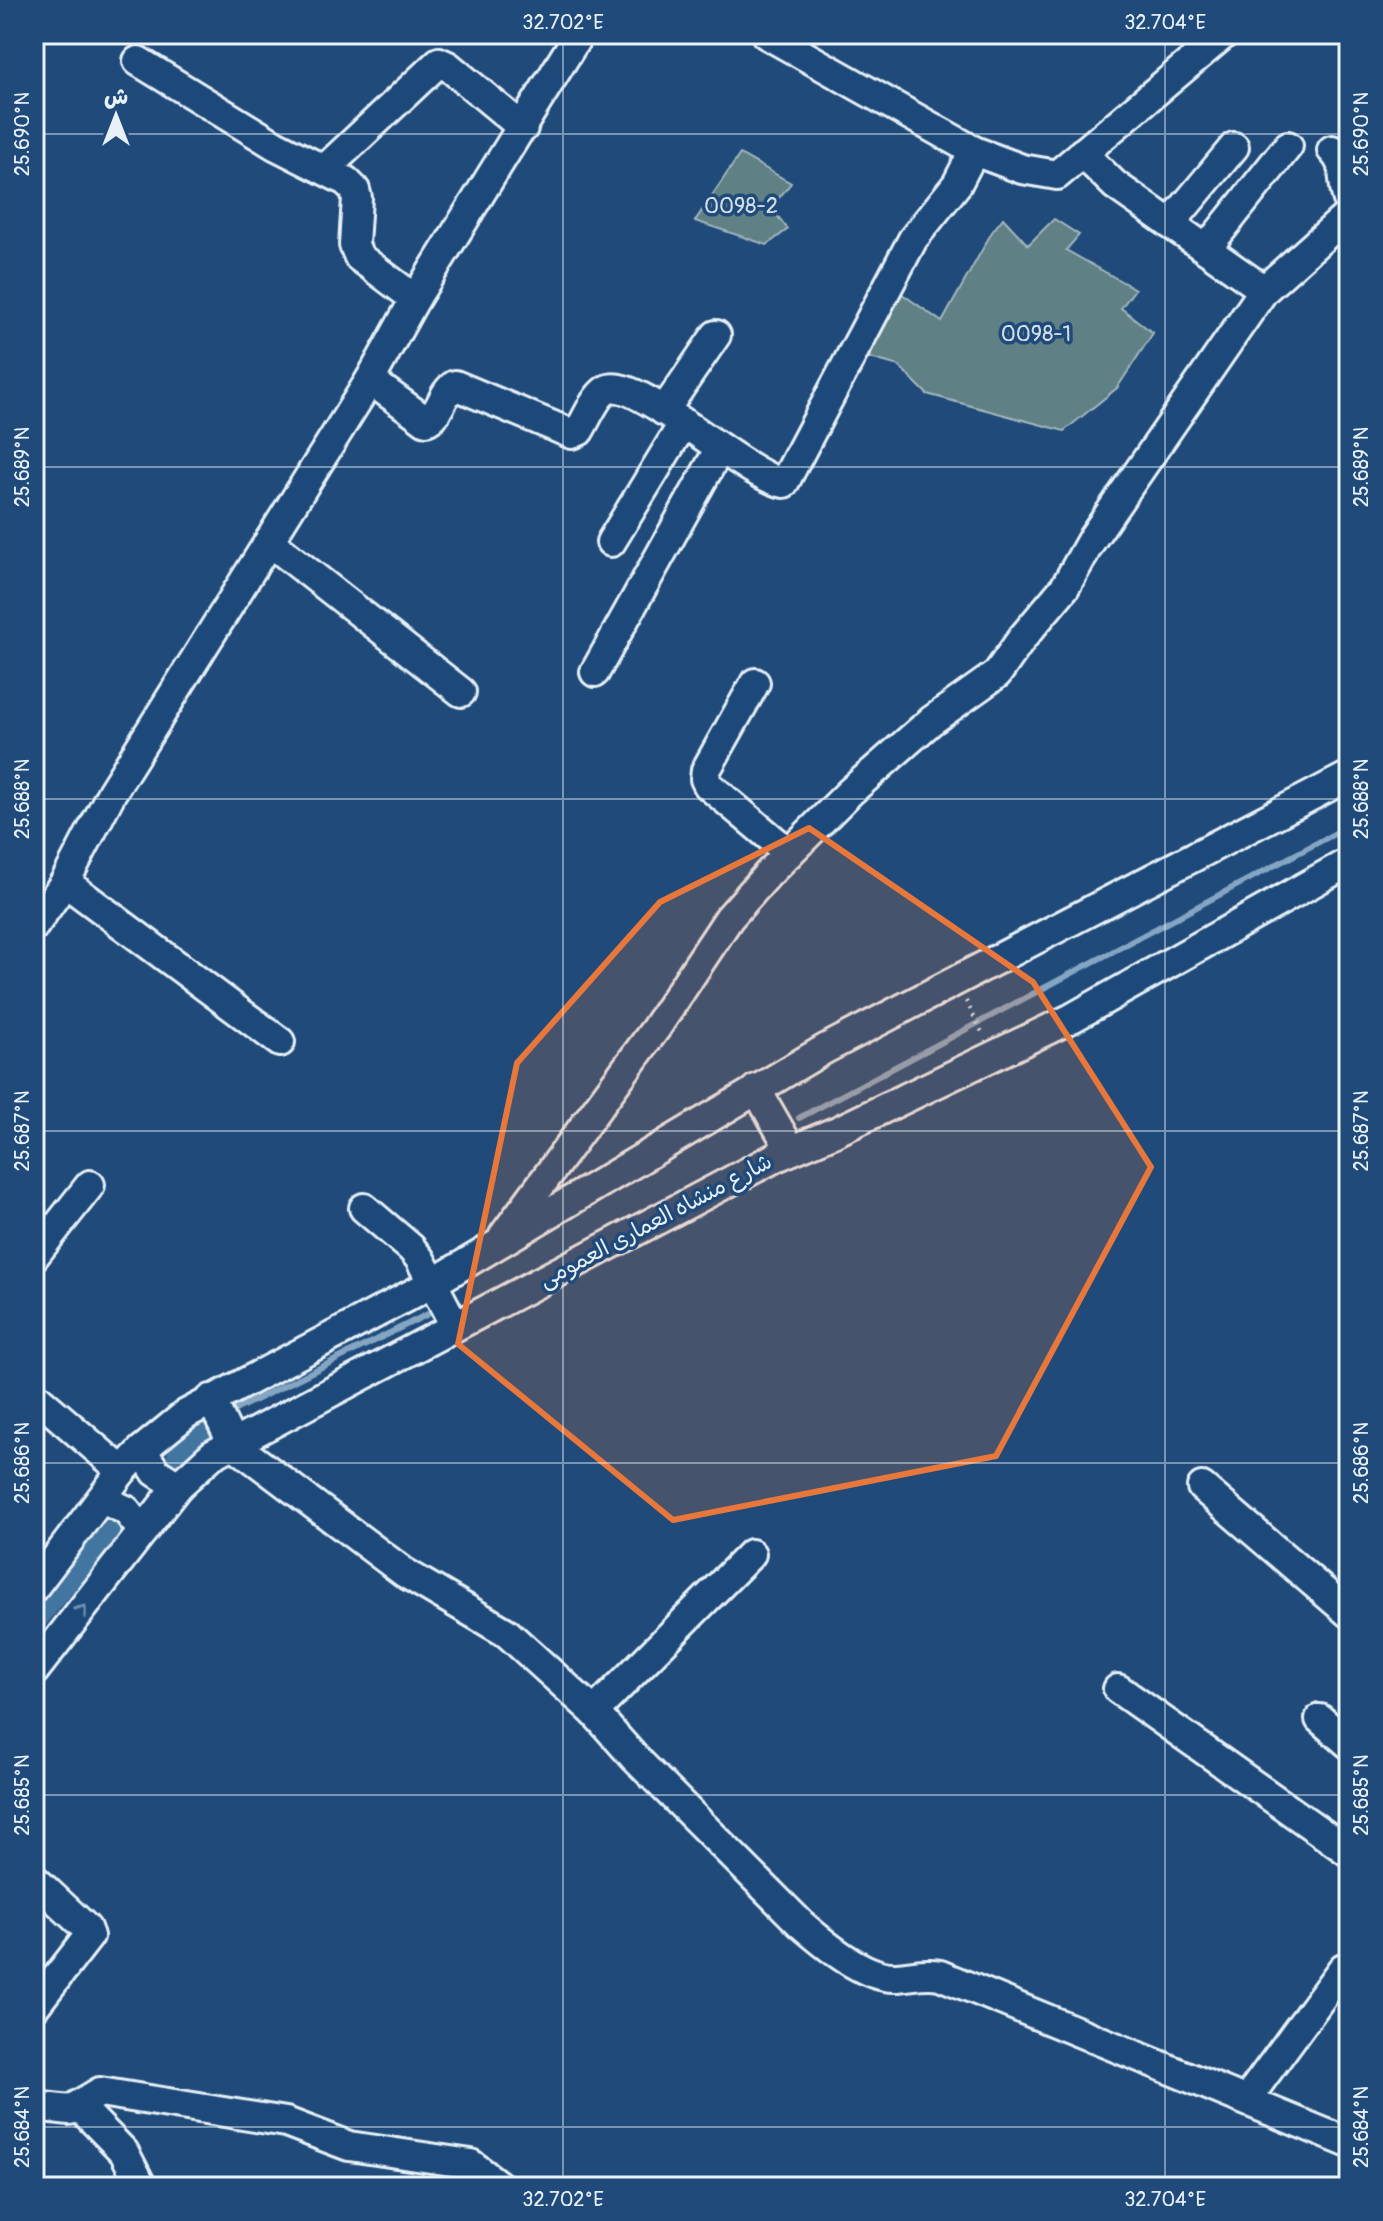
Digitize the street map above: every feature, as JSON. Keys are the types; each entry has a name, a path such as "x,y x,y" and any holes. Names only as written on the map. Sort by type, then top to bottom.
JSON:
{"street":[{"path":"34,926 65,882 112,792 370,380 415,299 579,34"},
{"path":"766,34 974,151 1022,169 1057,175 1205,40"},
{"path":"138,61 275,145 346,181 355,190 354,245 359,257 415,299"},
{"path":"325,169 439,62 448,66 523,128"},
{"path":"1206,249 1288,146"},
{"path":"1170,224 1234,147"},
{"path":"1332,150 1341,160 1343,185 1349,202"},
{"path":"370,380 426,421 433,417 448,389 455,385 572,434 579,431 602,394 612,388 642,396 720,448 784,483 913,239 957,184 974,151"},
{"path":"1082,153 1115,185 1264,290"},
{"path":"497,1245 656,1028 711,942 748,895 850,792 931,721 997,674 1065,587 1092,539 1264,290 1349,214"},
{"path":"611,542 716,335"},
{"path":"595,672 720,448"},
{"path":"270,542 461,692"},
{"path":"755,683 706,770 705,779 708,785 789,853"},
{"path":"34,1587 122,1471 163,1431 211,1399 431,1284 756,1089 894,1011 1349,776"},
{"name":"شارع منشاه العمارى العمومى","path":"34,1671 178,1486 212,1455 791,1150 835,1132 1072,1018 1349,862"},
{"path":"65,882 280,1042"},
{"path":"756,1089 791,1150"},
{"path":"34,1256 90,1185"},
{"path":"364,1208 420,1259 455,1326"},
{"path":"34,1395 122,1471"},
{"path":"211,1399 232,1443 405,1573 507,1633 594,1712 634,1757 826,1946 878,1975 896,1978 925,1972 940,1975 1349,2143"},
{"path":"142,1450 156,1472 178,1486"},
{"path":"1202,1487 1349,1613"},
{"path":"101,1499 126,1510 143,1531"},
{"path":"594,1712 751,1554"},
{"path":"1118,1689 1349,1852"},
{"path":"1320,1719 1349,1744"},
{"path":"34,1879 86,1928 89,1936 34,2007"},
{"path":"1247,2099 1343,1968 1349,1966"},
{"path":"34,2106 70,2110 100,2092 286,2122 349,2146 471,2164 501,2187"},
{"path":"79,2106 124,2152 142,2187"}],"path":[{"path":"965,1000 988,1043"}],"highlighted area":[{"path":"809,828 1033,982 1151,1167 996,1456 673,1520 458,1344 517,1063 660,902"}],"green space":[{"name":"0098-2","path":"740,154 791,183 771,208 788,229 767,245 695,221"},
{"name":"0098-1","path":"1003,218 1028,245 1054,219 1079,235 1066,250 1135,289 1121,308 1153,333 1117,388 1064,431 927,394 899,366 845,351 878,277 942,322 992,232"}],"waterway":[{"path":"799,1118 1349,826"},
{"path":"233,1411 438,1309"},
{"path":"177,1456 214,1422"},
{"path":"34,1624 117,1523"}]}
